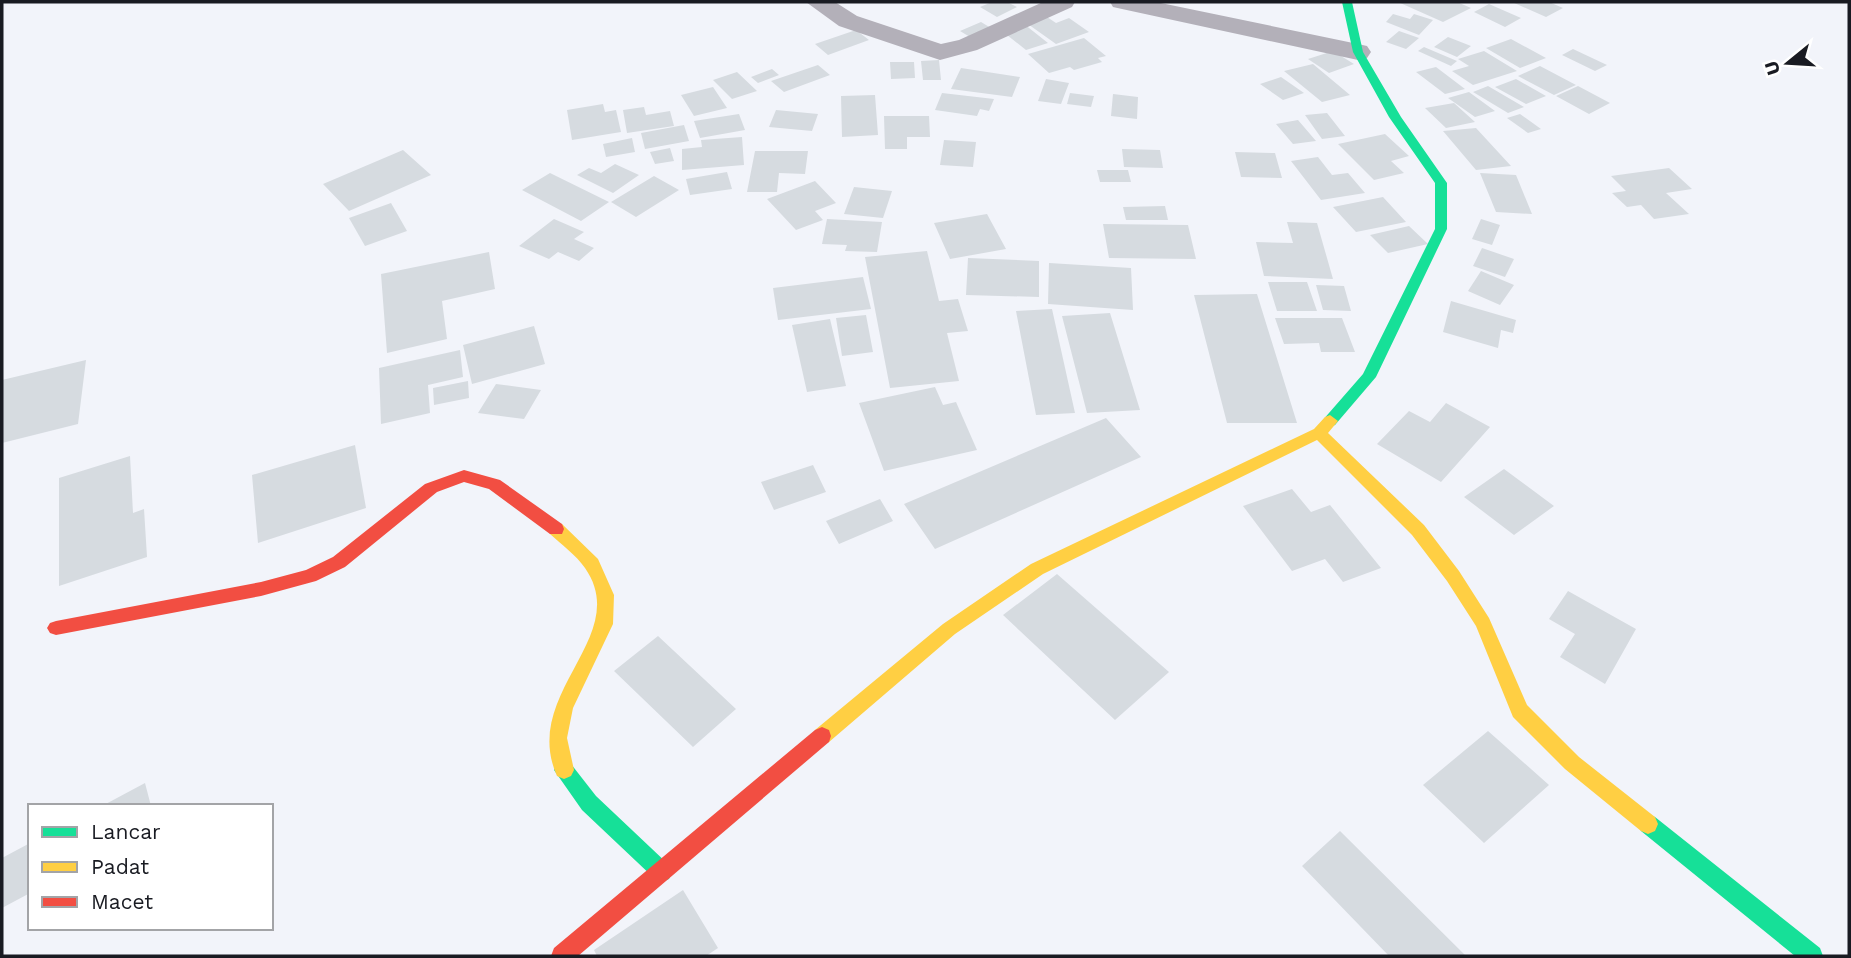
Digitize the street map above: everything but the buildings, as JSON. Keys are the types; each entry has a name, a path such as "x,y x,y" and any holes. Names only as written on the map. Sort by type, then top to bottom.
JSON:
{"street":[{"path":"818,2 848,21 940,52 968,45 1063,2"},
{"path":"1122,2 1358,52"},
{"path":"562,956 948,629 1037,569 1319,433 1369,377 1441,229 1441,183 1395,117 1358,52 1347,2"},
{"path":"1319,433 1418,530 1453,576 1483,623 1520,711 1582,771 1812,956"},
{"path":"56,628 267,587 312,574 355,551 437,485 464,476 489,480 575,541 599,567 606,581 609,596 603,630 563,712 556,745 559,760 577,791 662,872"}],"traffic: fast":[{"path":"1330,421 1369,377 1441,229 1441,183 1395,117 1358,52 1347,2"},
{"path":"564,770 589,803 662,872"},
{"path":"1648,824 1812,956"}],"traffic: slow":[{"path":"822,736 949,629 1037,569 1319,433 1330,421"},
{"path":"1319,433 1418,530 1453,576 1483,623 1520,711 1572,763 1648,824"},
{"path":"556,529 592,564 606,595 604,624 593,652 564,708 557,738 564,770"}],"traffic: jam":[{"path":"56,628 261,589 310,576 339,562 431,488 464,476 494,484 556,529"},
{"path":"562,956 822,736"}]}
